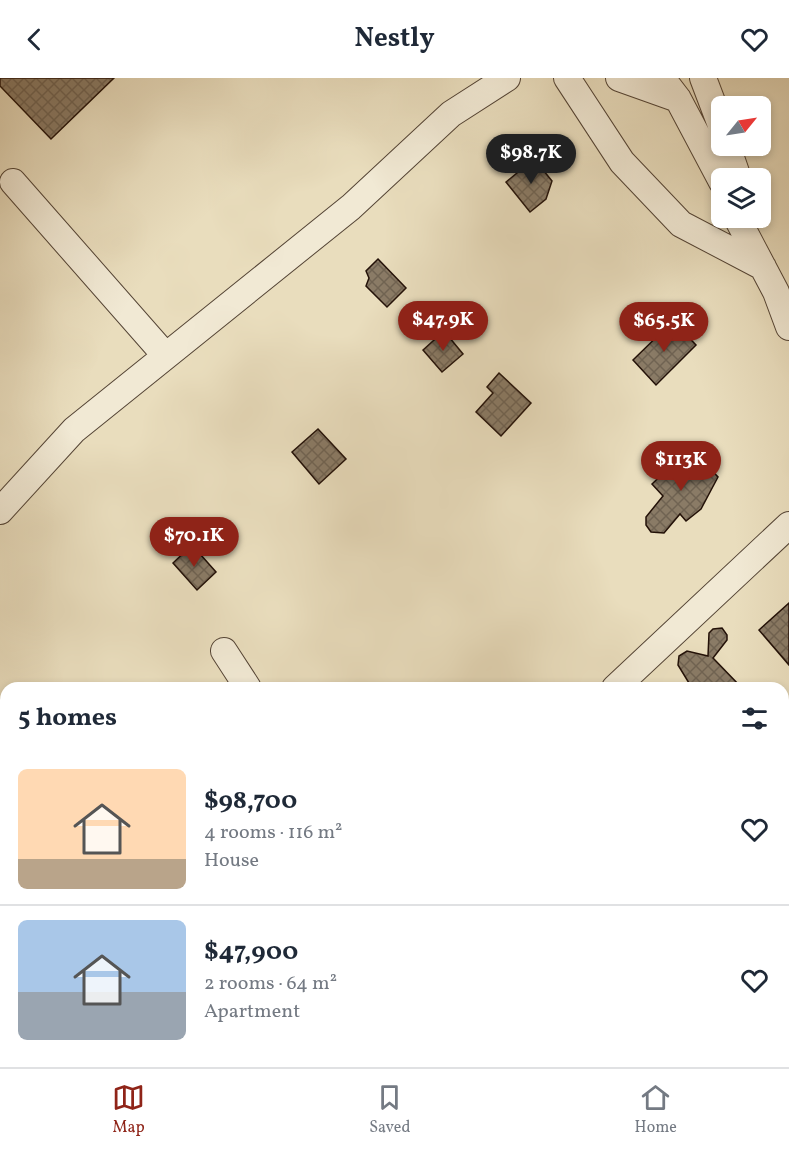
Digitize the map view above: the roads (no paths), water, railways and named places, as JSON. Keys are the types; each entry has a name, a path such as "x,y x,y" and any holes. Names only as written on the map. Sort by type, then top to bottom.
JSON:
{"street":[{"path":"1,509 74,430 351,207 451,114 507,78"},
{"path":"567,78 622,162 681,224 763,267"},
{"path":"619,78 678,99"},
{"path":"662,78 678,99 715,168"},
{"path":"703,78 711,99"},
{"path":"13,182 165,355"},
{"path":"744,228 789,327"},
{"path":"621,682 789,525"},
{"path":"224,651 244,682"}]}
